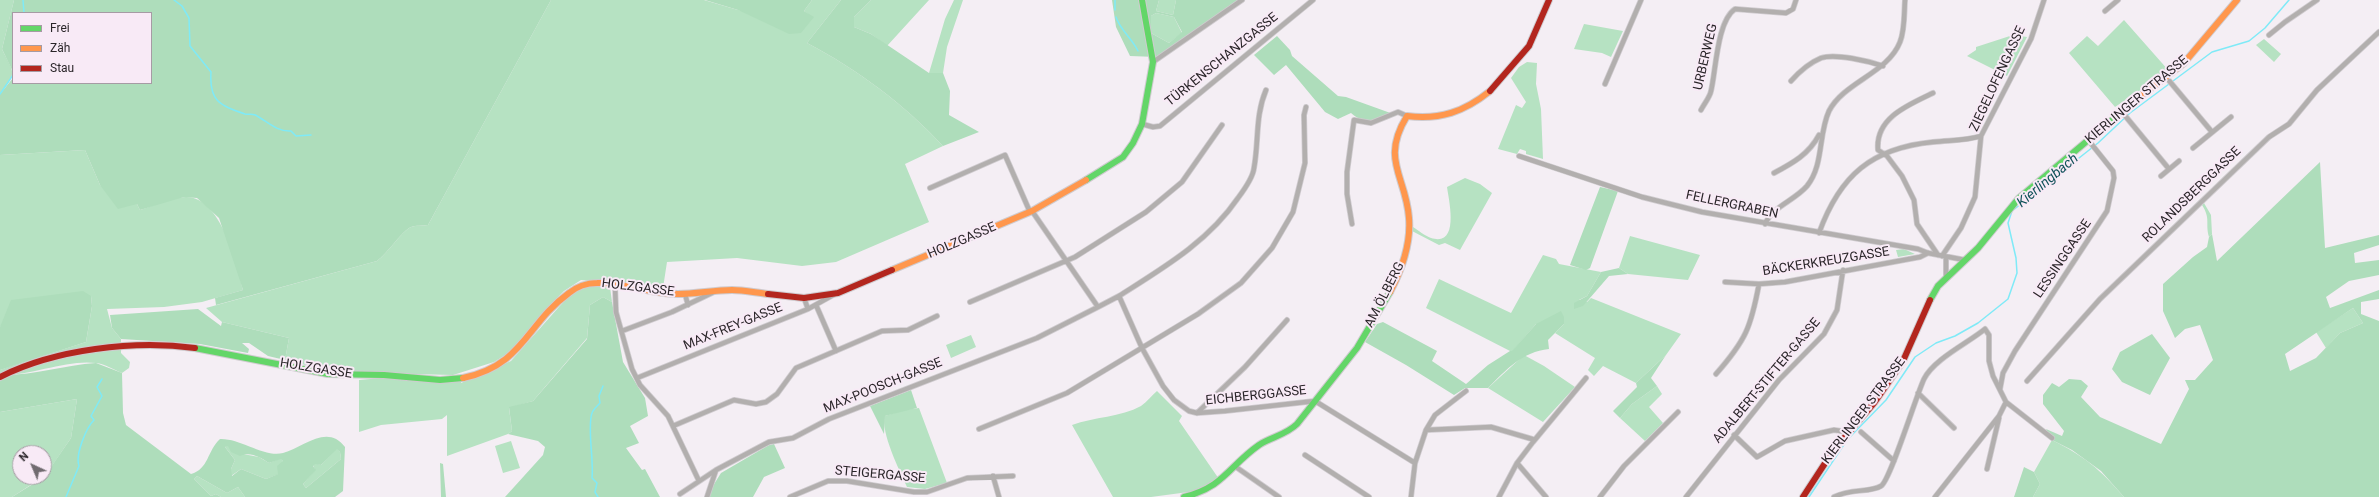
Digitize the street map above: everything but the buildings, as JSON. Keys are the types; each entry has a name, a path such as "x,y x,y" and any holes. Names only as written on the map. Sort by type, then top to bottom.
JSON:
{"street":[{"name":"HOLZGASSE","path":"0,376 41,361 104,348 146,345 212,350 346,376 381,375 433,380 457,379 487,370 504,362 519,348 560,299 573,288 590,283 654,292 685,294 718,290 804,298 837,294 1031,212 1116,163 1134,143 1142,124 1153,62 1142,0"},
{"path":"1153,62 1242,0"},
{"name":"TÜRKENSCHANZGASSE","path":"1142,124 1153,127 1160,126 1313,0"},
{"path":"1352,224 1347,194 1347,172 1354,120 1371,123 1398,112 1407,116 1425,120 1438,118 1476,104 1502,80 1530,44 1549,0"},
{"path":"1605,84 1641,0"},
{"name":"URBERWEG","path":"1701,110 1711,93 1723,29 1730,12 1735,9 1786,13 1793,9 1796,0"},
{"path":"1774,173 1795,162 1808,152 1821,132 1830,110 1844,92 1883,66 1900,42 1905,0"},
{"name":"ZIEGELOFENGASSE","path":"1942,256 1962,228 1975,197 1981,136 2031,39 2044,0"},
{"path":"2105,11 2118,0"},
{"name":"KIERLINGER STRASSE","path":"1803,497 1833,450 1874,403 1903,361 1930,300 1946,277 1985,240 2019,198 2092,144 2184,63 2237,0"},
{"path":"2269,35 2317,0"},
{"name":"ROLANDSBERGGASSE","path":"2027,381 2100,299 2269,137 2289,124 2317,90 2379,32"},
{"path":"1791,81 1803,68 1821,58 1835,57 1883,66"},
{"path":"2167,78 2212,132"},
{"path":"930,188 1005,155 1031,212 1098,307 1119,296 1181,256 1226,215 1244,189 1254,170 1256,129 1260,104 1266,90"},
{"path":"1933,92 1900,110 1886,121 1877,143 1878,150 1881,154 1887,156 1902,176 1914,200 1917,224 1942,256 1946,277"},
{"path":"979,429 1067,393 1215,304 1241,283 1272,248 1293,212 1302,179 1304,163 1304,115 1306,107"},
{"path":"2124,115 2169,169"},
{"name":"AM ÖLBERG","path":"1184,497 1200,494 1213,488 1257,446 1281,436 1294,427 1336,376 1376,318 1402,265 1410,221 1394,165 1394,149 1397,132 1407,116"},
{"path":"2194,148 2231,117"},
{"path":"970,302 1067,261 1161,202 1190,172 1222,125"},
{"path":"1765,224 1772,212 1806,187 1814,175 1821,132"},
{"path":"1819,233 1824,218 1843,186 1855,173 1881,154 1915,144 1962,141 1981,136"},
{"name":"LESSINGGASSE","path":"2000,389 2003,373 2015,351 2108,211 2114,178 2113,171 2092,144"},
{"name":"FELLERGRABEN","path":"1518,156 1642,197 1765,224 1918,249 1928,253 1965,260"},
{"path":"2161,176 2179,161"},
{"name":"BÄCKERKREUZGASSE","path":"1725,282 1759,284 1785,282 1843,270 1920,257 1928,253"},
{"name":"ADALBERT-STIFTER-GASSE","path":"1686,497 1779,380 1824,334 1837,310 1843,270"},
{"path":"1716,374 1738,350 1750,325 1759,284"},
{"path":"615,286 615,305 637,378 644,390 668,416 699,481"},
{"path":"622,331 688,305 718,290"},
{"path":"685,294 688,305"},
{"name":"MAX-FREY-GASSE","path":"637,378 816,305 837,294"},
{"name":"EICHBERGGASSE","path":"1119,296 1142,348 1163,386 1174,400 1189,411 1197,413 1315,401"},
{"path":"804,298 808,308"},
{"path":"816,305 836,351"},
{"name":"MAX-POOSCH-GASSE","path":"680,494 716,470 769,442 793,438 840,415 1037,338 1098,307"},
{"path":"673,426 734,400 756,404 766,402 777,394 796,368 882,331 908,330 937,316"},
{"path":"1197,413 1245,367 1287,320"},
{"path":"1834,497 1848,491 1881,486 1888,478 1918,393 1932,368 1985,329 1989,335 1989,361 1992,376 2006,402 2052,438"},
{"path":"1499,497 1517,463 1586,378"},
{"path":"1411,497 1415,463 1426,430 1435,415 1466,391"},
{"path":"1918,393 1954,428"},
{"path":"1315,401 1415,463"},
{"path":"1935,497 1999,416 2006,402"},
{"path":"1600,497 1624,466 1678,412"},
{"path":"1987,470 1999,416"},
{"path":"1426,430 1490,427 1530,436 1533,442"},
{"path":"1734,436 1757,457 1785,441 1834,430 1848,432"},
{"path":"1861,432 1894,461"},
{"path":"1305,455 1369,497"},
{"path":"1517,463 1546,497"},
{"path":"1236,467 1279,497"},
{"path":"707,497 716,470"},
{"path":"993,476 999,497"},
{"name":"STEIGERGASSE","path":"790,497 828,481 847,481 914,492 927,492 967,478 1013,476"}],"green space":[{"path":"0,0 14,0 2,49 11,68 12,77 0,94"},
{"path":"14,0 551,0 428,225 411,227 377,261 216,305 215,298 243,290 219,218 197,198 184,197 140,210 137,204 118,209 100,185 85,150 0,155 0,94 12,79 12,84 152,84 152,12 12,12 12,70 2,49"},
{"path":"551,0 704,0 738,10 813,18 804,11 812,0 841,0 807,43 844,64 879,88 912,116 943,146 905,164 929,222 836,262 802,266 737,258 667,262 663,288 581,280 564,291 549,306 510,352 494,362 453,375 334,372 285,360 289,338 222,322 206,308 377,261 411,227 428,225"},
{"path":"705,0 812,0 804,11 814,17 801,33 789,34 738,10"},
{"path":"841,0 871,0 854,17 854,27 871,34 929,73 943,73 950,91 949,115 979,132 943,146 912,116 879,88 844,64 807,43"},
{"path":"871,0 929,0 887,46 871,34 854,27 854,17"},
{"path":"954,0 963,0 947,47 943,73 929,73 945,19"},
{"path":"1112,0 1159,0 1156,11 1173,15 1176,0 1238,0 1157,57 1130,56 1116,27","holes":["1156,13 1174,17 1182,32 1169,43 1151,33 1151,16"]},
{"path":"1159,0 1176,0 1173,15 1156,11"},
{"path":"1156,13 1174,17 1182,33 1169,43 1151,33 1151,16"},
{"path":"2124,20 2169,71 2115,107 2069,53 2087,36 2098,46"},
{"path":"1584,24 1623,31 1611,57 1602,53 1574,49"},
{"path":"2013,35 2027,37 2007,76 1967,56 1976,50 1976,47"},
{"path":"1277,36 1290,50 1292,56 1338,96 1346,97 1396,115 1373,123 1363,120 1351,113 1338,119 1325,112 1286,65 1274,75 1254,55"},
{"path":"2264,39 2281,54 2274,62 2256,45"},
{"path":"1527,62 1537,63 1536,84 1541,109 1543,159 1526,154 1526,151 1520,149 1517,154 1498,149 1516,105 1522,108 1526,102 1511,78 1519,67"},
{"path":"85,150 100,185 137,204 140,210 180,197 197,199 208,207 217,218 225,233 231,248 243,290 202,302 164,307 107,309 112,328 121,339 121,353 130,362 129,368 122,373 96,363 85,362 61,365 12,375 0,375 0,370 86,342 92,306 91,296 0,327 0,155"},
{"path":"2320,162 2325,248 2379,235 2379,245 2354,253 2355,263 2379,260 2379,275 2349,281 2326,297 2330,308 2379,290 2379,299 2361,302 2361,314 2379,321 2379,497 2124,497 2101,471 2072,450 2052,440 2046,429 2062,436 2064,431 2043,404 2043,395 2052,383 2059,387 2069,379 2081,380 2088,386 2081,397 2100,417 2161,444 2189,389 2185,380 2195,380 2213,360 2200,325 2185,329 2175,338 2163,311 2163,284 2193,257 2207,247 2209,237 2212,234 2217,261","holes":["2353,308 2363,323 2340,333 2316,358 2290,371 2285,354"]},
{"path":"1465,178 1480,184 1492,193 1460,250 1445,243 1439,245 1412,231 1413,227 1431,238 1440,239 1446,236 1451,221 1447,187"},
{"path":"1600,187 1618,191 1590,268 1586,270 1570,265"},
{"path":"2204,203 2211,215 2212,234 2209,237 2207,218 2202,205"},
{"path":"1630,236 1700,255 1688,280 1628,274 1619,268"},
{"path":"1904,249 1915,254 1898,257 1896,250"},
{"path":"1543,255 1556,259 1559,264 1601,272 1587,296 1579,300 1587,302 1591,298 1681,334 1666,355 1636,383 1603,366 1594,376 1588,370 1595,358 1555,333 1564,324 1536,324 1512,352 1426,308 1439,279 1511,313"},
{"path":"1619,268 1628,274 1609,276 1583,306 1574,309 1574,303 1587,296 1601,272"},
{"path":"594,285 610,287 612,302 603,297 590,305 587,338 533,401 509,408 512,431 508,434 447,456 447,415 442,419 381,425 359,432 359,380 393,377 461,380 461,383 511,361 574,290"},
{"path":"83,291 91,296 92,306 86,342 0,370 0,327 11,300"},
{"path":"603,297 612,302 623,362 645,398 648,416 630,426 639,443 626,448 642,470 645,469 660,497 505,497 543,455 545,447 538,441 508,434 512,431 509,407 533,401 587,339 590,305"},
{"path":"2353,308 2363,323 2340,333 2326,348 2316,332"},
{"path":"198,309 221,326 222,322 289,338 285,360 268,356 249,343 242,343 249,349 248,353 200,344 121,339 112,328 110,315"},
{"path":"1561,311 1564,317 1564,324 1548,340 1549,349 1531,354 1516,362 1488,388 1465,388 1454,395 1406,365 1365,342 1377,324 1383,322 1437,351 1432,361 1466,384 1488,365 1512,351 1536,324"},
{"path":"2152,334 2170,358 2150,395 2122,382 2112,369 2120,352"},
{"path":"971,335 976,347 951,358 946,345"},
{"path":"1524,355 1544,366 1575,387 1543,422 1488,388"},
{"path":"1666,355 1651,378 1657,386 1632,404 1620,418 1613,411 1637,387 1636,383"},
{"path":"96,363 122,373 123,413 126,425 191,474 197,472 205,464 220,439 236,441 260,451 276,454 291,450 315,439 331,437 338,440 345,447 343,491 335,497 245,497 238,487 227,493 197,476 194,479 211,496 216,494 221,497 12,497 31,485 52,485 52,465 71,438 77,399 0,412 0,375 24,374","holes":["228,446 231,452 240,456 251,454 269,463 281,459 283,461 277,466 278,474 266,479 241,469 232,476 231,469 235,460 225,447","337,449 340,452 341,459 306,488 303,484 316,470 313,466 315,464 321,465"]},
{"path":"1657,386 1662,394 1649,407 1663,423 1645,441 1620,418 1632,404"},
{"path":"911,390 917,408 885,416 884,434 870,406"},
{"path":"1157,391 1182,416 1179,421 1219,479 1196,491 1151,497 1113,497 1072,425 1133,410 1141,406"},
{"path":"77,399 71,438 52,466 52,445 12,445 12,485 31,485 12,497 0,497 0,412"},
{"path":"919,408 947,483 925,489 907,487 888,441 884,423 885,416 904,410"},
{"path":"2052,440 2091,464 2124,497 2033,497 2040,484 2034,472"},
{"path":"511,441 520,468 503,473 495,446"},
{"path":"774,444 785,468 764,477 753,497 706,497 721,473 769,445"},
{"path":"228,445 243,454 259,457 269,463 281,458 283,461 279,474 266,479 241,469 231,476 231,469 235,460 225,447"},
{"path":"337,448 340,452 341,459 306,488 303,484 315,470 313,465 315,463 321,465"},
{"path":"440,463 443,464 446,497 441,497"},
{"path":"2024,467 2034,472 2040,484 2033,497 2014,497"},
{"path":"197,476 227,493 238,487 245,497 221,497 216,494 211,496 194,479"}],"waterway":[{"path":"23,0 24,12"},
{"path":"174,0 182,6 189,18 190,46 211,72 211,82 214,96 222,104 228,108 245,114 256,115 281,130 291,131 296,136 311,135"},
{"path":"1115,0 1115,10"},
{"name":"Kierlingbach","path":"1809,497 1847,440 1886,400 1915,357 1936,343 1955,336 1978,323 2008,299 2017,273 2016,258 2008,223 2012,211 2098,143 2130,113 2212,52 2249,41 2265,28 2289,0"},
{"path":"1116,17 1120,26 1133,42 1138,51"},
{"path":"0,94 12,76"},
{"path":"66,497 79,466 78,461 82,442 94,420 91,416 102,396 97,387 102,379"},
{"path":"598,497 595,492 597,483 592,478 590,426 592,413 600,403 599,396 603,386"}],"traffic: fast":[{"path":"1086,180 1123,157 1133,143 1142,124 1153,62 1142,0"},
{"path":"1930,300 1938,286 1978,248 2019,198 2142,95"},
{"path":"1184,497 1208,488 1217,482 1259,445 1293,428 1357,348 1390,292"},
{"path":"195,348 328,374 384,375 440,380 463,378"}],"traffic: slow":[{"path":"2142,95 2184,63 2237,0"},
{"path":"1390,292 1398,275 1407,247 1409,227 1407,203 1395,157 1399,131 1407,116 1430,117 1451,113 1471,104 1490,91"},
{"path":"892,270 1032,211 1086,180"},
{"path":"463,378 483,372 499,364 512,354 555,305 578,287 593,283 607,283 678,294 732,290 768,294"}],"traffic: jam":[{"path":"1490,91 1529,46 1549,0"},
{"path":"768,294 804,298 838,293 892,270"},
{"path":"1803,497 1833,451 1874,403 1903,361 1930,300"},
{"path":"0,377 22,367 45,360 70,353 95,349 147,345 195,348"}]}
